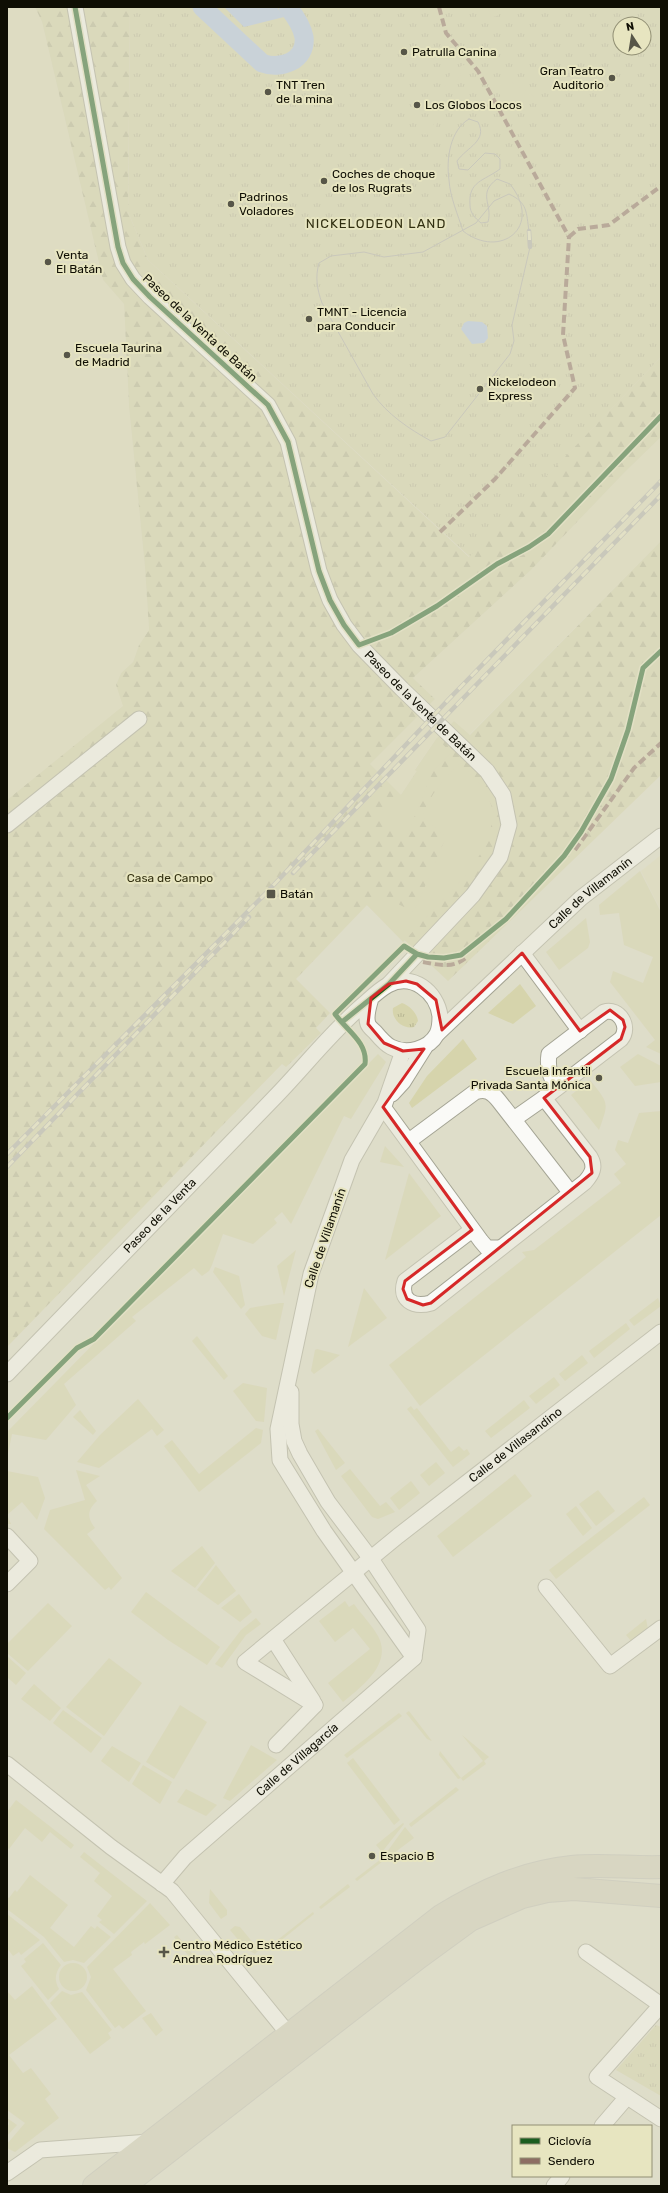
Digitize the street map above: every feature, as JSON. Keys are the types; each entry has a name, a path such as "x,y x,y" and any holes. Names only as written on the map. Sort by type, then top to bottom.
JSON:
{"highway":[{"path":"124,2186 295,2042 441,1916 472,1897 512,1880 536,1873 573,1867 661,1867"},
{"path":"94,2186 150,2142 418,1958 470,1920 501,1905 547,1891 574,1889 661,1896"}],"street":[{"name":"Paseo de la Venta de Batán","path":"75,7 105,181 122,263 133,279 150,297 268,405 288,442 319,571 330,600 344,625 359,645 402,689 487,771 503,795 508,825 500,856 474,895 390,984"},
{"path":"7,825 139,719"},
{"name":"Calle de Villamanín","path":"438,1033 581,898 661,836"},
{"path":"522,954 580,1031"},
{"path":"406,981 417,984 430,992 436,1000 440,1022 438,1033 425,1047 403,1051 384,1043 368,1024 367,1014 371,998 390,984 406,981"},
{"name":"Paseo de la Venta","path":"7,1374 312,1057 342,1022 371,998"},
{"path":"514,1119 544,1098 621,1039 625,1034 626,1027 623,1020 615,1012 610,1010 604,1012 549,1054 549,1074 556,1088"},
{"name":"Paseo de la Venta","path":"312,1057 348,1028 356,1024 368,1024"},
{"name":"Calle de Villamanín","path":"414,1658 324,1531 280,1460 278,1428 310,1274 352,1160 384,1105 403,1082 425,1047"},
{"name":"Calle de Villamanín","path":"384,1105 403,1051"},
{"path":"408,1142 475,1092 483,1090 492,1093 570,1192"},
{"path":"472,1230 405,1281 403,1289 407,1299 413,1304 423,1306 431,1303 570,1192 585,1182 592,1173 593,1162 544,1098"},
{"path":"384,1105 408,1142 472,1230 487,1248 499,1248"},
{"name":"Calle de Villasandino","path":"370,1559 661,1332"},
{"name":"Calle de Villamanín","path":"289,1376 294,1442 328,1502 370,1559 418,1630 414,1658"},
{"name":"Calle de Villamanín","path":"280,1460 287,1462 297,1470 309,1488 328,1502"},
{"path":"7,1536 30,1560 7,1584"},
{"path":"315,1705 245,1662 354,1574 370,1559"},
{"path":"546,1587 610,1666 661,1628"},
{"path":"273,1639 315,1705"},
{"name":"Calle de Villagarcía","path":"162,1884 185,1857 414,1658"},
{"path":"276,1745 315,1705"},
{"path":"7,1764 111,1847 172,1891 295,2042"},
{"path":"586,1952 661,2005 597,2077 661,2119"},
{"path":"603,2125 628,2097"},
{"path":"7,2173 40,2150 150,2142"},
{"path":"554,2186 561,2177"}],"highlighted area":[{"path":"522,953 580,1031 610,1010 623,1020 625,1027 621,1039 544,1098 590,1157 592,1173 431,1303 423,1305 407,1299 403,1289 405,1281 472,1230 383,1107 424,1049 403,1051 384,1043 368,1024 371,998 389,984 406,981 417,984 436,1000 442,1030"}],"shaded area":[{"name":"Escuela Taurina de Madrid","path":"7,7 35,7 42,22 103,280 124,304 129,407 145,568 149,630 139,645 133,662 121,673 116,685 124,706 7,800"},
{"path":"661,437 661,541 469,735 454,721 437,738 415,769 417,771 400,796 370,764 435,699 413,678 531,570 625,472"},
{"path":"661,855 661,911 641,871"}],"green space":[{"name":"Casa de Campo","path":"35,7 130,7 128,212 148,260 469,557 661,357 661,437 625,472 531,570 413,678 435,699 370,764 401,795 417,771 415,770 437,738 454,721 470,735 661,541 661,775 448,981 367,905 296,979 330,1013 316,1028 321,1033 286,1067 282,1064 7,1347 7,800 123,706 116,685 121,673 133,662 139,645 149,630 145,568 129,407 124,304 103,280 42,22"},
{"path":"130,7 661,7 661,357 470,557 148,260 128,212"},
{"path":"488,7 496,7 499,15 491,18"},
{"path":"466,64 455,85 444,92 446,82 450,75"},
{"path":"502,82 511,82 534,96 511,117 496,86"},
{"path":"441,99 443,99 434,135 418,134 418,130 432,130"},
{"path":"416,174 420,174 404,192 390,198 391,195 399,191 411,181"},
{"path":"437,738 451,753 432,772 406,838 379,814 396,795 401,795 417,771 415,770"},
{"path":"460,763 482,786 494,813 487,844 467,874 403,942 367,905 376,893 414,912 446,837 422,816 438,787"},
{"path":"640,871 661,912 661,1054 646,1047 655,1040 610,982 613,971 643,983 653,957 624,945 619,913 600,915 599,905"},
{"path":"586,918 590,942 588,948 559,970 546,952"},
{"path":"520,984 536,1006 513,1024 488,1013"},
{"path":"402,1003 410,1008 416,1015 418,1021 414,1027 406,1027 402,1025 394,1016 393,1008"},
{"path":"463,1039 477,1059 412,1108 409,1103 427,1076"},
{"path":"378,1054 386,1062 351,1119 344,1116 291,1224 282,1212 274,1219 277,1223 253,1244 223,1234 209,1271 202,1276 194,1268 132,1317 136,1321 64,1384 76,1405 46,1440 12,1434 7,1458 7,1432"},
{"path":"638,1054 661,1066 661,1082 635,1086 620,1067"},
{"path":"590,1080 604,1099 606,1108 599,1130 571,1095"},
{"path":"661,1111 661,1215 420,1406 389,1365 526,1257 522,1252 534,1250 621,1183 614,1174 626,1164 615,1150 618,1140 628,1143 639,1113"},
{"path":"385,1146 404,1167 380,1162"},
{"path":"409,1173 441,1216 385,1260"},
{"path":"296,1250 284,1296 277,1266"},
{"path":"215,1267 239,1276 245,1305 241,1309 213,1272"},
{"path":"364,1288 387,1318 348,1347"},
{"path":"658,1298 661,1306 634,1326 629,1320"},
{"path":"284,1303 276,1340 262,1336 245,1314 250,1308"},
{"path":"626,1323 630,1329 594,1358 589,1351"},
{"path":"197,1336 228,1376 224,1380 192,1341"},
{"path":"317,1349 340,1355 314,1374 311,1371 315,1350"},
{"path":"582,1355 588,1363 565,1381 559,1374"},
{"path":"554,1377 560,1385 536,1404 529,1396"},
{"path":"243,1383 267,1388 264,1422 256,1421 233,1391"},
{"path":"138,1399 164,1430 157,1436 152,1429 99,1468 77,1462 100,1435"},
{"path":"524,1400 530,1408 491,1438 485,1431"},
{"path":"411,1406 414,1410 417,1408 451,1452 459,1446 464,1451 467,1449 470,1454 453,1467 407,1409"},
{"path":"80,1410 96,1431 93,1435 73,1417"},
{"path":"256,1428 263,1430 261,1443 199,1492 164,1446 172,1440 199,1474"},
{"path":"318,1429 345,1463 336,1470 315,1431"},
{"path":"436,1462 445,1473 429,1486 420,1475"},
{"path":"350,1469 380,1506 386,1502 395,1512 378,1519 372,1517 341,1476"},
{"path":"76,1470 100,1476 86,1485 97,1501 91,1508 89,1514 95,1528 87,1534 122,1578 111,1590 109,1587 105,1590 44,1529 50,1510 85,1500"},
{"path":"7,1471 38,1477 45,1498 37,1520 22,1502 7,1515"},
{"path":"515,1474 532,1496 453,1557 437,1536"},
{"path":"411,1481 420,1493 399,1510 390,1498"},
{"path":"598,1490 615,1511 596,1526 579,1504"},
{"path":"644,1497 650,1505 556,1579 549,1570"},
{"path":"576,1506 592,1528 583,1536 566,1514"},
{"path":"7,1515 11,1524 7,1524"},
{"path":"202,1546 215,1563 195,1588 171,1571"},
{"path":"216,1565 236,1591 218,1605 197,1590"},
{"path":"146,1592 220,1647 207,1665 168,1640 131,1612"},
{"path":"239,1594 252,1612 240,1622 221,1608"},
{"path":"345,1601 349,1607 354,1604 376,1632 382,1646 381,1656 373,1674 343,1702 328,1683 370,1649 353,1628 335,1642 319,1621"},
{"path":"48,1603 72,1626 28,1671 7,1653 7,1644"},
{"path":"256,1618 261,1624 246,1635 222,1668 215,1664 241,1630"},
{"path":"646,1619 648,1629 631,1641 626,1635"},
{"path":"7,1656 26,1673 16,1685 7,1677"},
{"path":"109,1658 142,1683 104,1736 66,1707"},
{"path":"34,1684 61,1708 50,1721 21,1699"},
{"path":"180,1705 207,1722 174,1779 146,1762"},
{"path":"63,1710 102,1738 91,1753 53,1723"},
{"path":"409,1711 432,1741 427,1739 406,1713"},
{"path":"399,1713 402,1716 347,1758 344,1755"},
{"path":"462,1735 489,1757 484,1761 486,1764 463,1781 461,1778 483,1761"},
{"path":"251,1745 277,1760 230,1801 223,1798"},
{"path":"112,1746 141,1763 129,1782 101,1761"},
{"path":"440,1751 461,1778 458,1779 439,1755"},
{"path":"353,1758 400,1820 394,1825 347,1763"},
{"path":"143,1765 172,1782 160,1804 132,1784"},
{"path":"456,1787 459,1790 411,1827 409,1824"},
{"path":"186,1789 217,1805 206,1816 177,1802"},
{"path":"16,1800 74,1845 71,1849 50,1832 42,1842 25,1828 9,1849 7,1847 7,1812"},
{"path":"403,1823 404,1824 382,1852 376,1845"},
{"path":"405,1827 414,1838 386,1859 384,1856"},
{"path":"84,1852 147,1901 114,1934 99,1922 102,1920 97,1916 112,1896 94,1881 100,1873 80,1857"},
{"path":"381,1859 383,1861 357,1881 355,1879"},
{"path":"30,1875 68,1905 50,1928 74,1947 91,1926 95,1929 97,1926 111,1937 84,1963 73,1960 64,1962 44,1937 7,1909 7,1897 9,1898 15,1890 17,1892"},
{"path":"348,1884 350,1887 321,1909 319,1907"},
{"path":"210,1889 227,1910 227,1915 221,1919 209,1903"},
{"path":"150,1903 170,1925 145,1944 144,1942 131,1952 132,1955 113,1969 146,2011 123,2029 119,2025 115,2028 86,1990 91,1977 87,1967"},
{"path":"313,1912 314,1914 269,1950 266,1949"},
{"path":"7,1914 40,1940 21,1955 19,1952 13,1956 7,1948"},
{"path":"235,1926 240,1927 259,1950 255,1954 245,1948 230,1930"},
{"path":"177,1935 194,1956 190,1958 174,1937"},
{"path":"43,1943 61,1965 57,1971 56,1977 56,1983 59,1989 48,2000 21,1966 26,1962 24,1959"},
{"path":"73,1963 83,1967 87,1977 83,1987 73,1991 63,1987 59,1977 63,1967"},
{"path":"32,1986 57,2019 9,2055 23,2073 31,2068 51,2094 45,2099 59,2118 15,2152 7,2148 7,2144 25,2123 7,2110 7,1991 15,2000"},
{"path":"62,1991 71,1995 82,1992 112,2030 108,2033 111,2038 90,2054 50,2003"},
{"path":"151,2013 163,2030 156,2036 142,2018"},
{"path":"656,2025 661,2027 661,2096 616,2070"},
{"path":"7,2118 17,2125 7,2136 7,2127 9,2124"}],"water":[{"path":"224,7 277,7 284,17 244,27"},
{"path":"468,321 482,322 487,326 488,338 484,343 472,344 461,329 464,323"}],"waterway":[{"path":"202,7 262,63 269,65 291,62 297,58 304,45 302,29 288,7"}],"tram line":[{"path":"469,119 478,122 480,134 475,143 457,161 459,169 468,170 485,153 495,154 500,159 500,169 474,186 470,197 470,205 473,215 481,223 488,222 489,210 487,194 491,184 497,179 510,184 519,200 522,214 520,225 513,234 503,240 491,242 477,239 463,231 453,199 448,172 449,154 457,130 469,119"},
{"path":"529,231 523,205 515,197 509,194 494,201 476,223 423,252 384,257 364,252 331,256 319,263 317,283 322,303 373,394 385,408 399,420 431,441 445,437 510,354 514,341 512,325 530,247"}],"railway":[{"path":"529,231 530,247"},
{"path":"7,1154 268,891 448,700 661,481"},
{"path":"293,873 661,495"},
{"path":"7,1167 249,917"}],"marked path":[{"path":"439,7 446,33 478,71 569,237"},
{"path":"569,237 578,229 609,225 661,186"},
{"path":"440,532 495,479 575,388 563,335 569,237"},
{"path":"575,850 634,768 661,743"},
{"path":"423,962 451,965 462,961 467,957"}],"cycle path":[{"path":"75,7 118,247 123,263 133,279 150,297 268,405 288,442 319,571 330,600 344,625 359,645 391,633 437,606 497,564 529,547 548,534 661,416"},
{"path":"7,1418 77,1348 94,1339 365,1064 365,1056 360,1043 335,1014 404,946 417,954 428,957 444,958 461,955 506,919 564,856 581,832 611,779 628,730 643,668 661,651"},
{"path":"342,1022 389,984 417,954"}],"place":[{"name":"Patrulla Canina","path":"404,52"},
{"name":"Gran Teatro Auditorio","path":"612,78"},
{"name":"TNT Tren de la mina","path":"268,92"},
{"name":"Los Globos Locos","path":"417,105"},
{"name":"Coches de choque de los Rugrats","path":"324,181"},
{"name":"Padrinos Voladores","path":"231,204"},
{"name":"Venta El Batán","path":"48,262"},
{"name":"TMNT - Licencia para Conducir","path":"309,319"},
{"name":"Escuela Taurina de Madrid","path":"67,355"},
{"name":"Nickelodeon Express","path":"480,389"},
{"name":"Batán","path":"271,894"},
{"name":"Escuela Infantil Privada Santa Mónica","path":"599,1078"},
{"name":"Espacio B","path":"372,1856"},
{"name":"Centro Médico Estético Andrea Rodríguez","path":"164,1952"}],"district":[{"name":"NICKELODEON LAND","path":"376,223"}]}
